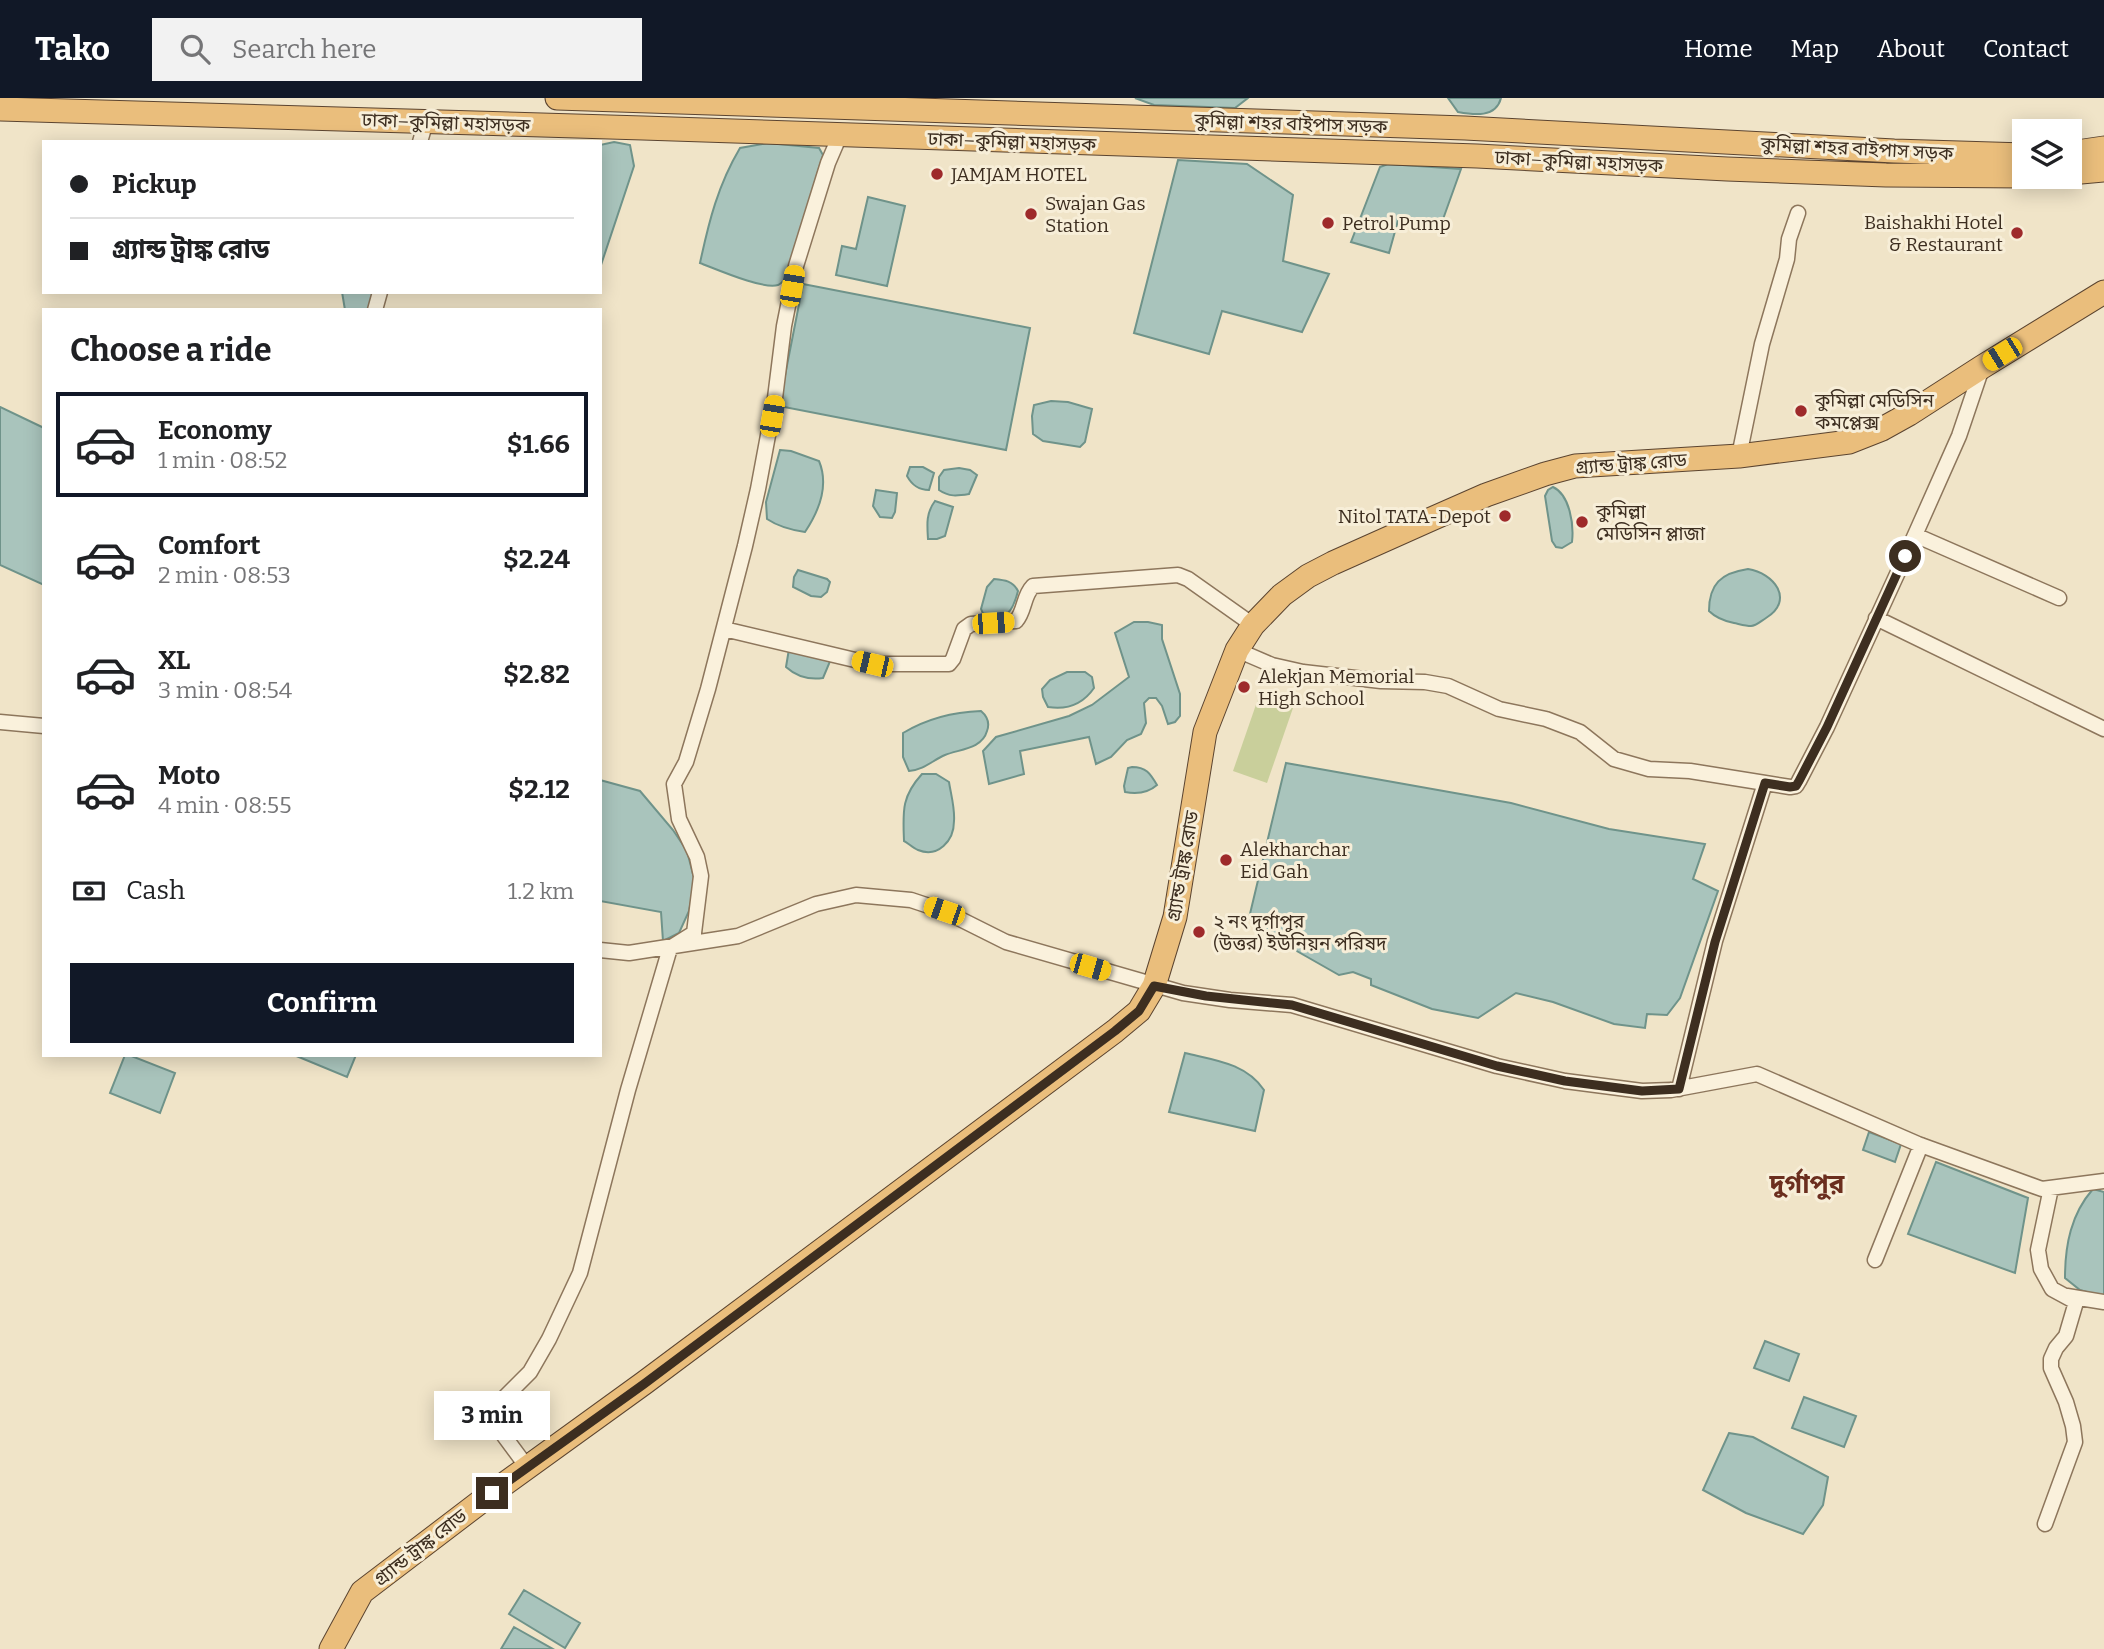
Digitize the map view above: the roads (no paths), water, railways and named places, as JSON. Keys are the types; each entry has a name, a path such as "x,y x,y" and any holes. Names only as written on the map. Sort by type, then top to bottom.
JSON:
{"highway":[{"name":"কুমিল্লা শহর বাইপাস সড়ক","path":"557,98 794,106 853,102 1135,118 1465,128 2012,155"},
{"name":"ঢাকা–কুমিল্লা মহাসড়ক","path":"0,109 423,131 840,135 1477,156 1886,175 2012,176"},
{"path":"2082,151 2104,148"},
{"path":"2082,172 2104,170"},
{"name":"গ্র্যান্ড ট্রাঙ্ক রোড","path":"331,1649 362,1592 527,1467 644,1384 1139,1011 1154,986 1175,917 1205,732 1237,650 1253,625 1282,595 1308,576 1333,563 1486,495 1545,474 1575,466 1739,456 1849,442 1860,438 1909,414 2104,292"}],"street":[{"path":"527,1467 496,1425 495,1408 530,1372 580,1273 628,1090 670,948 694,933 702,877 697,857 679,819 674,784 686,762 708,689 758,489 796,266 828,163 840,135"},
{"path":"1739,456 1762,344 1798,214"},
{"path":"1237,650 1272,665 1303,672 1448,686 1499,709 1546,719 1580,733 1614,758 1649,769 1690,771 1796,786 1827,727 1959,436 1982,367"},
{"path":"1915,535 2059,598"},
{"path":"724,629 872,664 948,664 953,659 964,629 971,624 1016,621 1028,591 1033,586 1178,575 1188,579 1253,625"},
{"path":"1876,618 2104,729"},
{"path":"0,722 42,726"},
{"path":"1679,1089 1715,942 1765,783"},
{"path":"602,950 629,954 738,936 816,904 856,895 911,900 944,911 1006,942 1154,986 1206,996 1292,1005 1497,1066 1565,1081 1642,1091 1679,1089 1757,1074 1921,1145 2042,1189 2104,1181"},
{"path":"1875,1260 1921,1145"},
{"path":"2046,1524 2075,1442 2073,1426 2051,1368 2051,1359 2066,1335 2076,1302 2052,1289 2040,1269 2038,1250 2051,1188"},
{"path":"2066,1295 2104,1302"}],"water":[{"path":"1135,98 1248,98 1235,108 1154,105"},
{"path":"1448,98 1501,98 1494,109 1477,114 1458,112"},
{"path":"614,142 630,145 634,166 602,262 602,145"},
{"path":"768,143 819,148 823,155 786,278 771,286 700,263 715,204 740,148"},
{"path":"1178,160 1247,164 1293,195 1283,261 1329,274 1302,332 1222,311 1209,354 1134,333"},
{"path":"1388,164 1461,169 1442,222 1399,217 1389,253 1351,242 1380,167"},
{"path":"868,197 905,206 887,286 836,275 842,246 856,249"},
{"path":"803,284 1030,328 1006,450 779,406"},
{"path":"342,294 377,294 374,308 345,308"},
{"path":"1051,401 1068,402 1092,409 1085,442 1080,447 1043,441 1033,434 1034,405"},
{"path":"0,407 42,427 42,584 0,565"},
{"path":"780,450 819,461 822,470 821,498 805,532 785,528 767,519 766,502"},
{"path":"910,467 923,467 934,473 929,490 919,488 911,482 907,476"},
{"path":"944,470 970,470 977,475 969,494 953,495 939,490 939,477"},
{"path":"1553,487 1567,503 1571,519 1572,542 1562,548 1556,547 1552,541 1545,496"},
{"path":"876,490 897,493 892,518 880,517 873,506"},
{"path":"935,501 953,507 945,536 928,539 927,524"},
{"path":"1748,569 1766,576 1778,588 1780,596 1775,611 1751,626 1727,621 1709,611 1711,594 1718,581 1731,573"},
{"path":"798,570 827,579 830,582 827,592 821,597 811,596 793,587"},
{"path":"994,579 1014,585 1018,591 1011,610 998,618 984,616 981,609 987,587"},
{"path":"1134,622 1162,625 1162,639 1180,694 1180,716 1175,722 1168,724 1162,706 1156,698 1149,698 1144,703 1146,723 1141,734 1127,740 1111,757 1096,764 1089,737 1020,751 1024,774 989,784 983,751 996,737 1069,716 1092,705 1129,677 1115,633"},
{"path":"789,649 831,659 823,678 803,677 786,667"},
{"path":"1067,672 1085,672 1092,677 1094,688 1074,705 1048,707 1042,689 1050,680"},
{"path":"981,711 987,718 988,725 980,742 909,771 903,757 903,733 940,717"},
{"path":"1286,763 1511,803 1609,829 1705,844 1693,879 1718,891 1680,998 1667,1015 1647,1014 1645,1028 1614,1024 1553,1002 1516,993 1478,1018 1432,1009 1371,985 1371,979 1353,972 1339,975 1295,950 1249,918"},
{"path":"1128,768 1147,772 1157,785 1142,792 1125,792"},
{"path":"922,774 936,774 949,782 953,806 951,835 944,846 932,852 918,850 904,841 905,805 910,790"},
{"path":"602,781 640,791 687,851 695,882 689,911 679,933 663,941 661,912 602,901"},
{"path":"1185,1053 1229,1064 1257,1081 1264,1090 1255,1131 1169,1112"},
{"path":"124,1057 134,1057 175,1073 160,1113 110,1093"},
{"path":"299,1057 355,1057 347,1077"},
{"path":"1869,1132 1901,1144 1895,1162 1863,1150"},
{"path":"1936,1162 2028,1198 2015,1273 1908,1234"},
{"path":"2093,1189 2104,1192 2104,1297 2080,1290 2065,1278 2066,1254 2074,1219"},
{"path":"1765,1341 1799,1354 1789,1381 1754,1368"},
{"path":"1804,1397 1856,1416 1844,1447 1792,1428"},
{"path":"1729,1433 1753,1437 1828,1477 1823,1505 1803,1534 1746,1513 1703,1490"},
{"path":"524,1590 580,1623 565,1648 509,1614"},
{"path":"514,1627 553,1649 501,1649"}],"place":[{"name":"JAMJAM HOTEL","path":"937,174"},
{"name":"Swajan Gas Station","path":"1031,214"},
{"name":"Petrol Pump","path":"1328,223"},
{"name":"Baishakhi Hotel & Restaurant","path":"2017,233"},
{"name":"কুমিল্লা মেডিসিন কমপ্লেক্স","path":"1801,411"},
{"name":"Nitol TATA-Depot","path":"1505,516"},
{"name":"কুমিল্লা মেডিসিন প্লাজা","path":"1582,522"},
{"name":"Alekjan Memorial High School","path":"1244,687"},
{"name":"Alekharchar Eid Gah","path":"1226,860"},
{"name":"২ নং দূর্গাপুর (উত্তর) ইউনিয়ন পরিষদ","path":"1199,932"}],"district":[{"name":"দুর্গাপুর","path":"1807,1184"}]}
